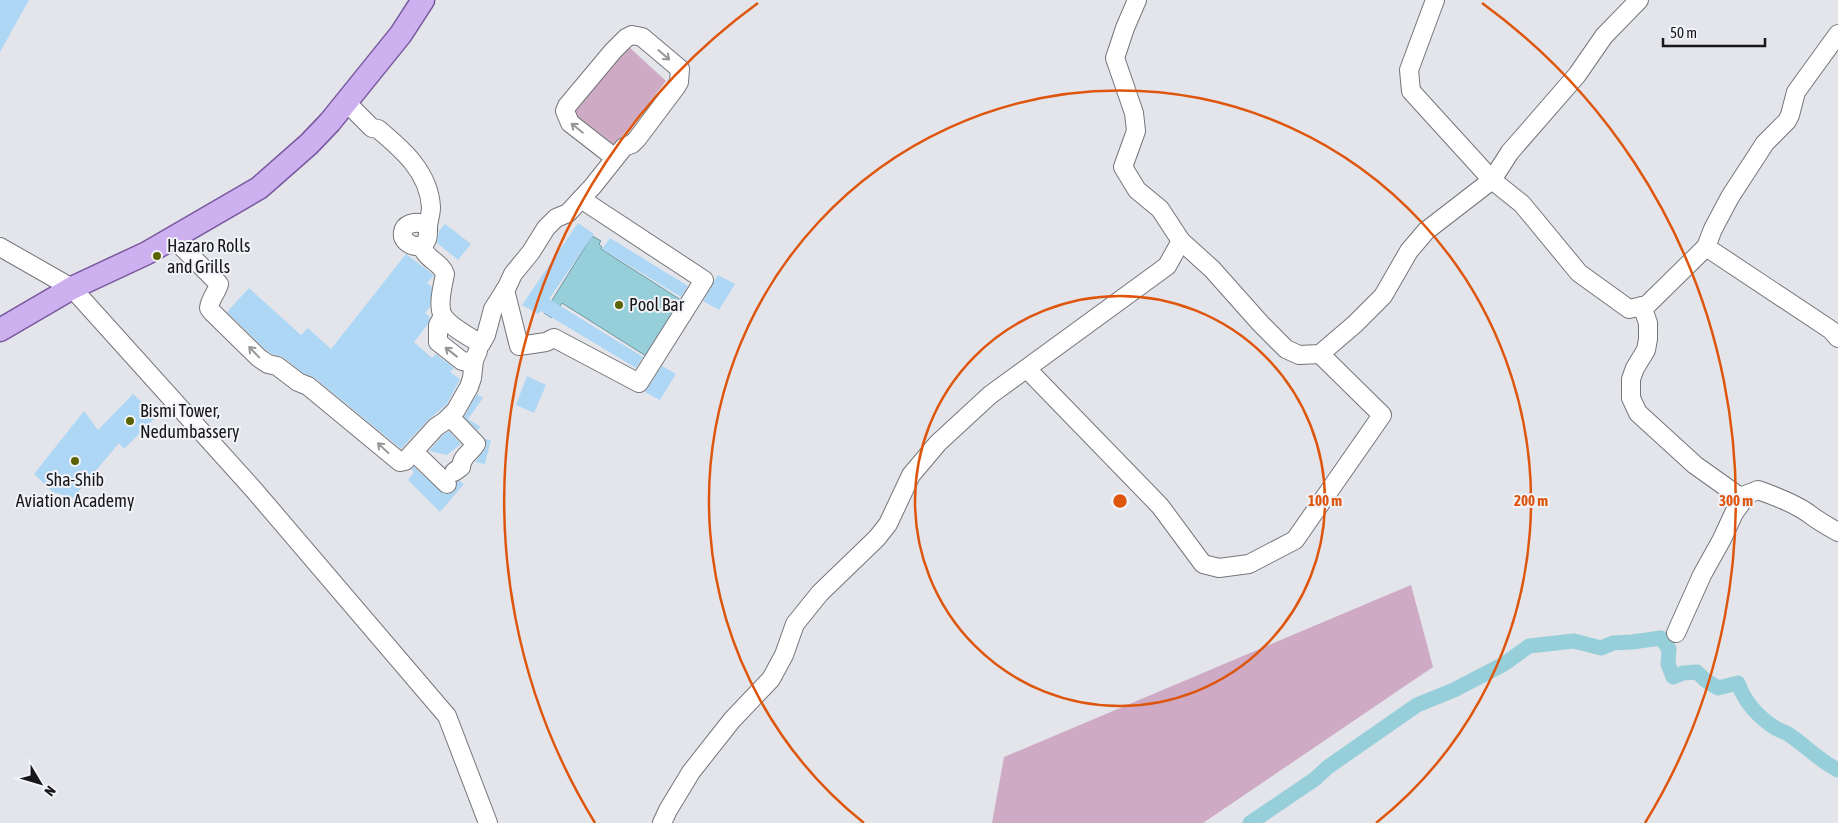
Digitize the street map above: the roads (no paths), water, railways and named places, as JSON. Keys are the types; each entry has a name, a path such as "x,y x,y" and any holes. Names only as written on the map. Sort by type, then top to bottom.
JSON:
{"main road":[{"path":"0,330 72,288 147,253 259,188 309,144 346,102 400,34 423,0"}],"street":[{"path":"1137,0 1115,58 1134,113 1136,131 1123,167 1137,190 1160,210 1181,241 1212,269 1261,324 1286,348 1300,355 1320,354 1355,324 1383,296 1409,251 1426,231 1492,180 1510,152 1577,75 1604,36 1639,0"},
{"path":"1435,0 1409,70 1411,91 1492,180 1522,204 1579,273 1629,308 1647,305 1706,247 1730,197 1765,143 1787,121 1796,92 1838,34"},
{"path":"173,238 218,284 209,308 259,358 268,364 277,366 298,382 308,386 400,462 405,462 436,427 450,417 461,402 472,378 478,352 486,336 493,309 513,274 531,252 550,223 556,218 568,214 581,199 615,158 624,147 632,144 637,139 676,87 680,69 653,45 632,34 613,51 567,106 565,111 570,123 615,158"},
{"path":"346,102 372,128 378,129 408,155 417,167 431,206 428,239 422,246 413,247 404,239 402,234 406,226 415,222 428,226"},
{"path":"505,290 519,346 546,342 554,338 639,383 704,280 581,199"},
{"path":"662,823 691,772 732,720 771,679 784,655 795,624 820,593 860,555 888,524 911,474 938,442 990,395 1167,266 1181,241"},
{"path":"0,246 72,288 254,490 447,716 488,823"},
{"path":"422,246 423,251 444,269 441,307 443,316 478,352"},
{"path":"1706,247 1817,320 1831,330 1838,338"},
{"path":"1642,306 1648,323 1648,339 1646,350 1635,368 1631,379 1631,398 1638,413 1695,465 1740,497 1758,490 1780,498 1838,532"},
{"path":"443,316 438,325 438,342 462,361 467,362 478,352"},
{"path":"1027,369 1160,506 1203,564 1219,568 1249,564 1295,540 1382,415 1320,354"},
{"path":"414,452 450,478 461,467 463,458 476,444 450,417"},
{"path":"1676,633 1734,513 1747,495"}],"water":[{"path":"592,236 601,241 599,244 602,247 601,249 681,300 646,356 562,303 552,318 544,313"}],"waterway":[{"path":"1250,823 1315,779 1328,767 1417,705 1454,690 1504,664 1529,646 1574,641 1601,648 1613,643 1661,638 1669,649 1668,664 1673,677 1683,673 1697,672 1705,680 1718,688 1738,683 1753,709 1764,720 1789,735 1838,770"}],"place":[{"name":"Hazaro Rolls and Grills","path":"157,256"},
{"name":"Pool Bar","path":"619,305"},
{"name":"Bismi Tower, Nedumbassery","path":"130,421"},
{"name":"Sha-Shib Aviation Academy","path":"75,461"}]}
